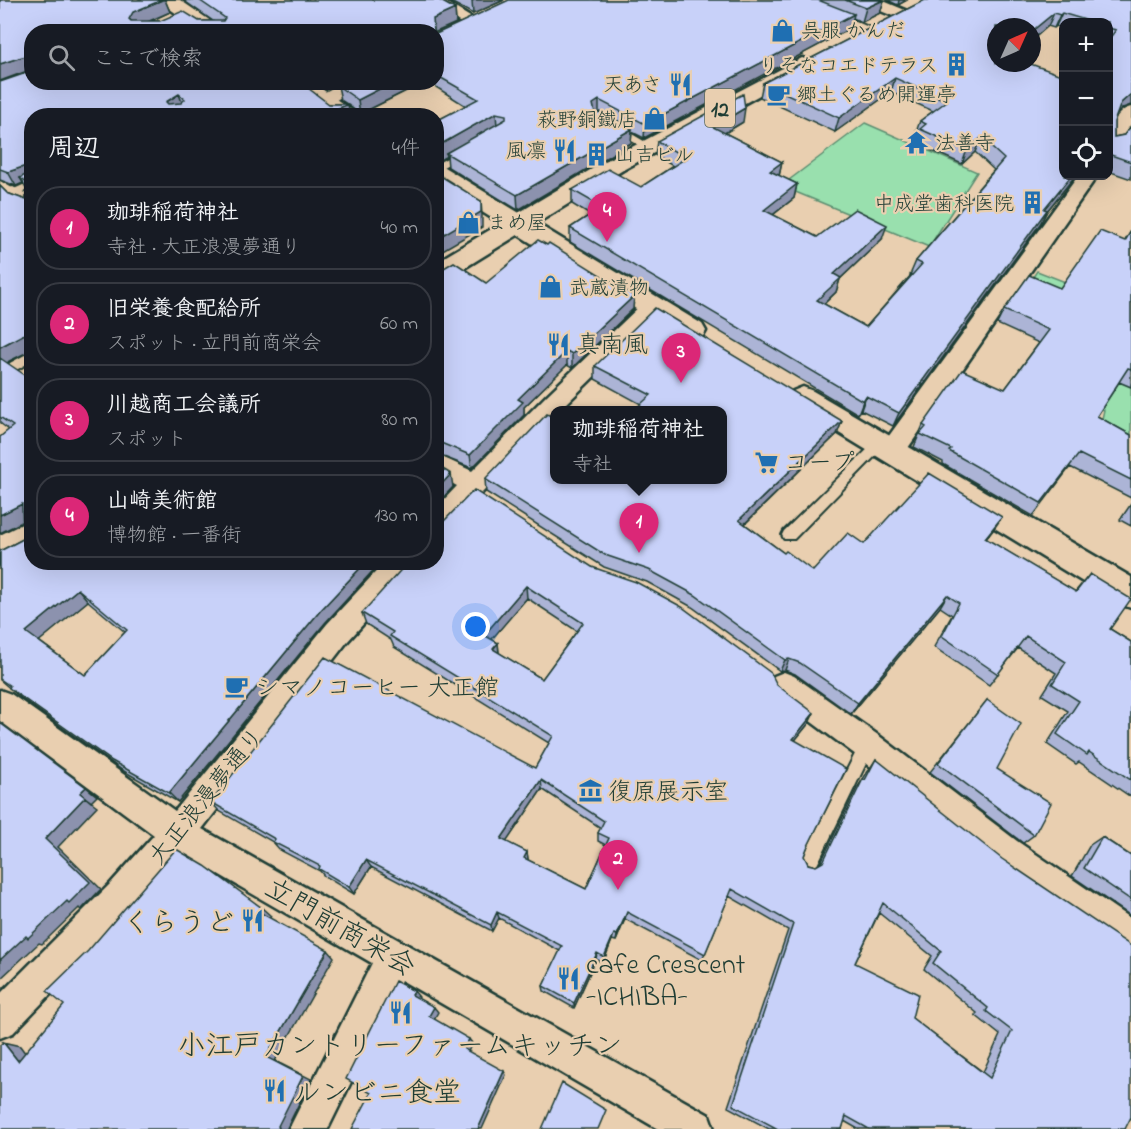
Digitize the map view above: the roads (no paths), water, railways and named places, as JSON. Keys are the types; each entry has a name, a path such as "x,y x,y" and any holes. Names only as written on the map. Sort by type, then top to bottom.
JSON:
{"street":[{"path":"167,0 205,24"},
{"path":"430,0 472,23"},
{"path":"867,0 909,9"},
{"path":"849,39 909,9"},
{"path":"168,23 190,14"},
{"path":"454,32 492,14"},
{"name":"12","path":"444,269 518,222 649,147 820,55"},
{"path":"309,90 336,108"},
{"path":"324,100 342,90"},
{"path":"1113,137 1131,112"},
{"path":"444,175 712,343"},
{"path":"886,448 1083,180"},
{"path":"6,188 24,200"},
{"path":"550,406 652,307"},
{"path":"782,385 1131,594"},
{"path":"444,517 474,489 550,406"},
{"path":"444,468 474,489"},
{"path":"0,552 24,537"},
{"name":"大正浪漫夢通り","path":"0,1020 123,895 178,833 337,633 395,570"},
{"path":"780,681 867,745 1005,853 1131,939"},
{"name":"立門前商栄会","path":"0,704 178,833 695,1129"},
{"path":"308,1129 394,956"}],"lane":[{"path":"830,14 869,29"},
{"path":"610,124 649,147"},
{"path":"444,165 473,147"},
{"path":"6,188 24,185"},
{"path":"14,366 24,359"},
{"path":"789,535 886,448"},
{"path":"809,863 867,745"}],"place":[{"name":"呉服 かんだ","path":"783,30"},
{"name":"りそなコエドテラス","path":"956,65"},
{"name":"天あさ","path":"680,84"},
{"name":"郷土ぐるめ開運亭","path":"779,94"},
{"name":"萩野銅鐵店","path":"655,119"},
{"name":"法善寺","path":"917,142"},
{"name":"風凛","path":"564,150"},
{"name":"山吉ビル","path":"597,154"},
{"name":"中成堂歯科医院","path":"1032,203"},
{"name":"まめ屋","path":"469,222"},
{"name":"山崎美術館","path":"607,242"},
{"name":"武蔵漬物","path":"551,287"},
{"name":"真南風","path":"558,344"},
{"name":"川越商工会議所","path":"681,383"},
{"name":"コープ","path":"766,462"},
{"name":"珈琲稲荷神社","path":"639,553"},
{"name":"シマノコーヒー 大正館","path":"237,687"},
{"name":"復原展示室","path":"590,791"},
{"name":"旧栄養食配給所","path":"618,890"},
{"name":"くらうど","path":"252,921"},
{"name":"cafe Crescent -ICHIBA-","path":"568,979"},
{"name":"小江戸カントリーファームキッチン","path":"400,1012"},
{"name":"ルンビニ食堂","path":"275,1091"}]}
